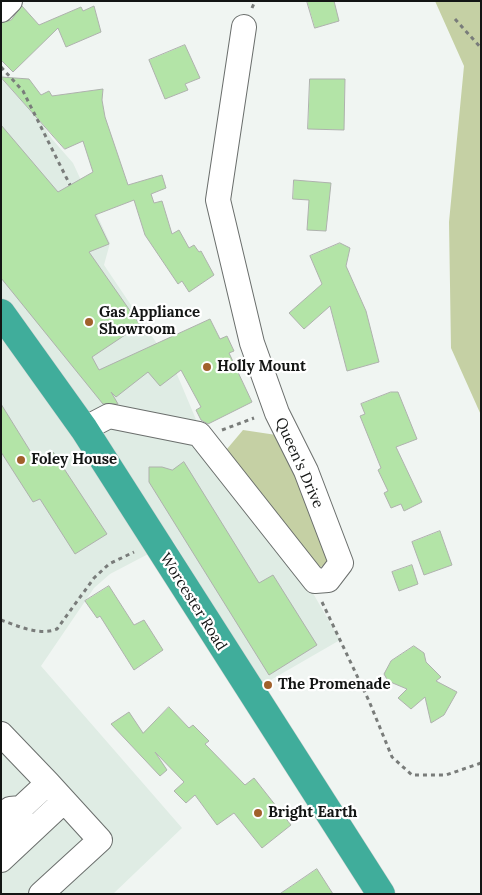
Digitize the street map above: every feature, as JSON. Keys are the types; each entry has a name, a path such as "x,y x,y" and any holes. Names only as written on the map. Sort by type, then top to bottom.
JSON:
{"highway":[{"name":"Worcester Road","path":"1,313 84,429 381,894"}],"street":[{"path":"1,10 10,1"},
{"name":"Queen's Drive","path":"244,27 218,200 252,343 276,413 306,471 342,563 328,580 315,581"},
{"path":"84,429 108,416 199,434 315,581"},
{"path":"6,750 48,784 100,840 41,894"},
{"path":"1,833 5,834 20,820 11,813 48,784"},
{"path":"1,860 64,802"}],"path":[{"path":"455,19 481,48"},
{"path":"1,67 23,91 70,185"},
{"path":"202,439 258,416 276,413"},
{"path":"1,620 48,633 57,629 94,578 110,564 154,541"},
{"path":"315,581 317,592 369,701 392,757 412,775 446,774 481,763"}],"shaded area":[{"path":"1,73 31,107 52,139 73,163 110,243 104,265 176,372 200,429 288,550 340,640 262,685 173,541 110,574 94,588 41,666 182,828 113,894 1,894"}],"green space":[{"path":"435,1 481,1 481,415 451,348 449,222 464,66"},
{"path":"243,430 283,436 332,559 314,572 227,449"}],"building":[{"path":"307,1 334,1 339,21 315,28"},
{"path":"22,6 39,25 81,7 83,11 94,6 101,32 66,47 58,28 13,72 1,60 1,23 11,20"},
{"path":"185,45 200,78 185,84 188,90 165,99 149,60"},
{"path":"1,77 29,79 41,95 49,91 52,96 103,89 102,100 105,117 128,185 162,175 166,188 151,194 154,203 162,201 172,234 179,230 189,248 194,245 199,252 201,251 214,275 189,292 182,281 178,284 145,235 134,200 95,215 109,244 89,252 140,325 92,357 99,370 210,319 220,339 227,336 234,351 229,353 252,402 208,424 201,420 196,410 201,407 181,370 160,386 148,372 116,397 111,392 118,404 103,404 1,278 1,125 58,192 93,172 83,141 65,149"},
{"path":"310,79 345,79 344,130 308,129"},
{"path":"294,180 331,183 326,231 307,230 309,200 293,199"},
{"path":"340,243 350,248 346,266 366,311 379,362 347,371 330,306 304,329 289,313 322,284 310,256"},
{"path":"391,392 398,392 417,439 396,447 422,502 404,511 401,504 391,508 384,493 388,491 378,470 381,468 360,416 365,414 361,404"},
{"path":"1,404 37,462 53,452 107,534 75,554 40,499 33,502 1,452"},
{"path":"184,462 259,583 273,575 317,645 269,675 149,482 149,467 162,467 172,470"},
{"path":"440,531 452,565 424,575 412,542"},
{"path":"412,565 418,584 399,591 392,572"},
{"path":"109,586 134,625 144,620 163,650 134,670 100,616 97,618 85,601"},
{"path":"414,646 424,653 426,662 441,677 436,681 457,692 444,715 431,723 425,697 411,709 398,698 407,689 388,681 384,674 391,661"},
{"path":"169,707 189,728 193,725 209,741 205,744 245,785 254,778 291,825 262,848 234,813 217,825 195,795 186,803 174,791 184,782 155,752 167,770 160,776 111,724 129,712 143,733"},
{"path":"317,869 333,894 280,894"}],"place":[{"name":"Gas Appliance Showroom","path":"89,322"},
{"name":"Holly Mount","path":"207,367"},
{"name":"Foley House","path":"21,460"},
{"name":"The Promenade","path":"268,685"},
{"name":"Bright Earth","path":"258,813"}]}
